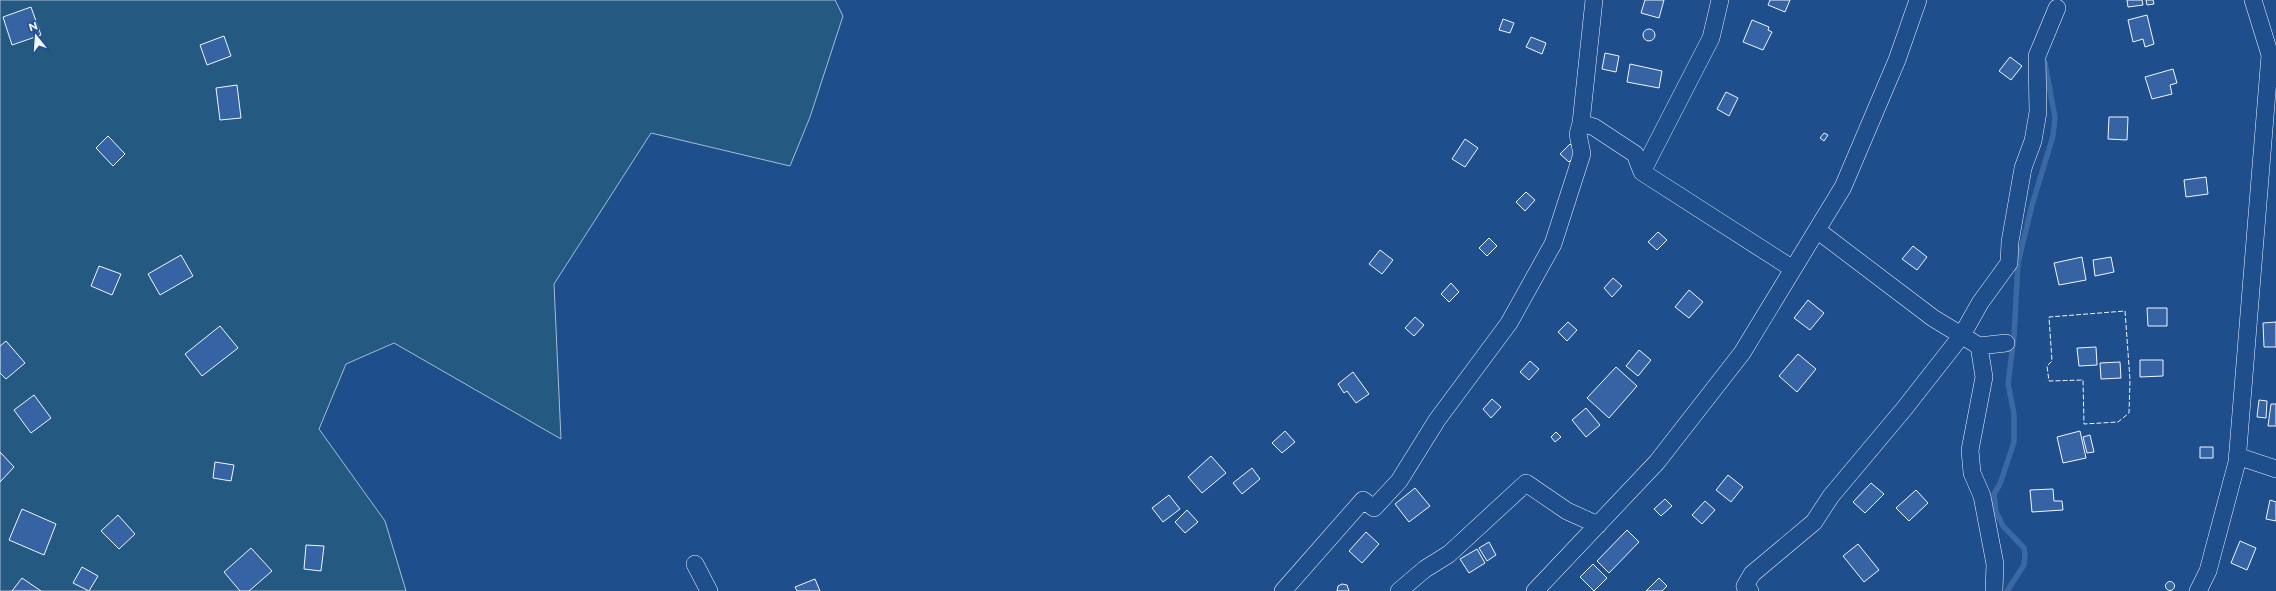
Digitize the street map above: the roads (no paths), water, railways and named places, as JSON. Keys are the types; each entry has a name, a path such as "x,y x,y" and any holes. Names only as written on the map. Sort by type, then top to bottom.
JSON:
{"street":[{"path":"1283,591 1363,500 1374,508 1399,481 1438,420 1509,323 1553,244 1582,154 1578,134 1581,123 1594,0"},
{"path":"1642,172 1712,38 1720,0"},
{"path":"1535,591 1656,462 1742,353 1843,187 1897,60 1918,0"},
{"path":"2198,591 2208,572 2237,456 2270,56 2253,0"},
{"path":"1750,591 1745,586 1752,574 1814,522 1830,496 1904,409 1962,336 1980,303 2009,263 2010,242 2023,168 2033,140 2038,112 2037,56 2057,8"},
{"path":"1581,123 1594,127 1635,154 1642,172 1793,269"},
{"path":"1817,230 1933,318 1962,336 1979,346 2006,342"},
{"path":"1979,346 1984,376 1970,450 1972,472 1982,496 1995,564 1994,591"},
{"path":"2237,456 2276,469"},
{"path":"1399,591 1425,569 1449,554 1526,483 1566,511 1598,525"},
{"path":"695,564 709,591"}],"waterway":[{"path":"2007,591 2024,565 2025,554 2024,548 2003,526 1996,512 1994,494 2000,484 2014,442 2014,414 2008,384 2014,336 2018,263 2032,205 2053,136 2055,118 2045,63"}]}
